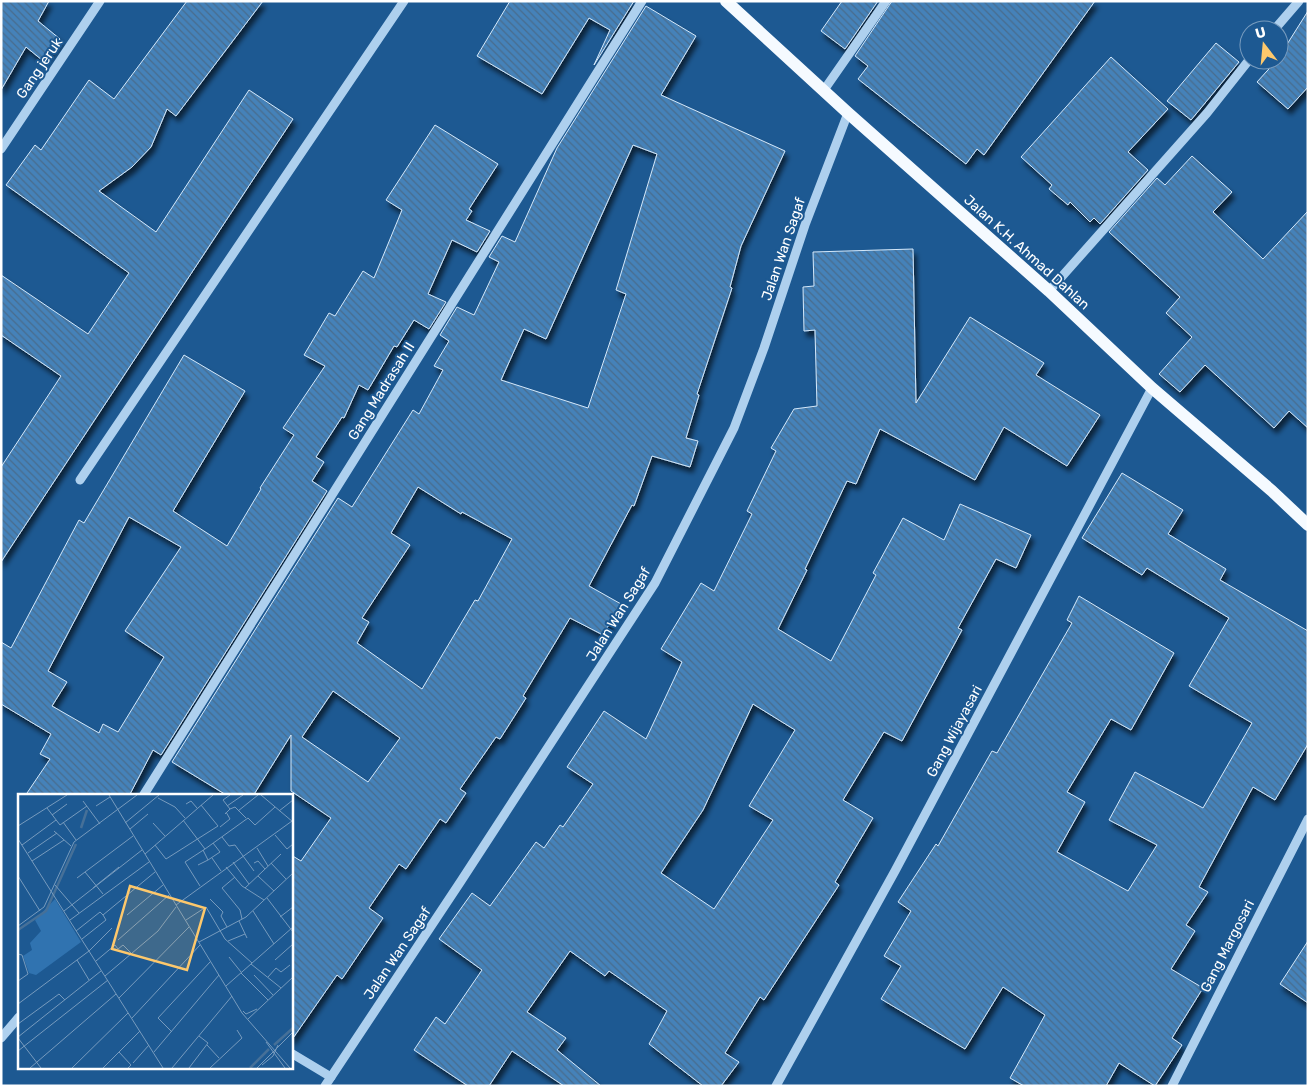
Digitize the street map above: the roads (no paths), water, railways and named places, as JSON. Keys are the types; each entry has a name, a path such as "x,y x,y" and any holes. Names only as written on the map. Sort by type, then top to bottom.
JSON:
{"main road":[{"name":"Jalan K.H. Ahmad Dahlan","path":"726,1 848,113 1049,291 1152,388 1272,491 1308,525"}],"street":[{"name":"Gang jeruk","path":"1,149 100,1"},
{"path":"80,480 404,1"},
{"name":"Gang Madrasah II","path":"144,794 642,1"},
{"path":"824,90 886,1"},
{"path":"1283,20 1299,1"},
{"path":"1049,291 1207,113 1241,70"},
{"name":"Jalan Wan Sagaf","path":"325,1086 456,890 655,584 734,428 764,348 805,225 848,113"},
{"name":"Gang Wijayasari","path":"776,1086 896,871 1152,388"},
{"name":"Gang Margosari","path":"1172,1086 1308,819"},
{"path":"1,1038 18,1018"},
{"path":"292,1054 331,1077"}]}
